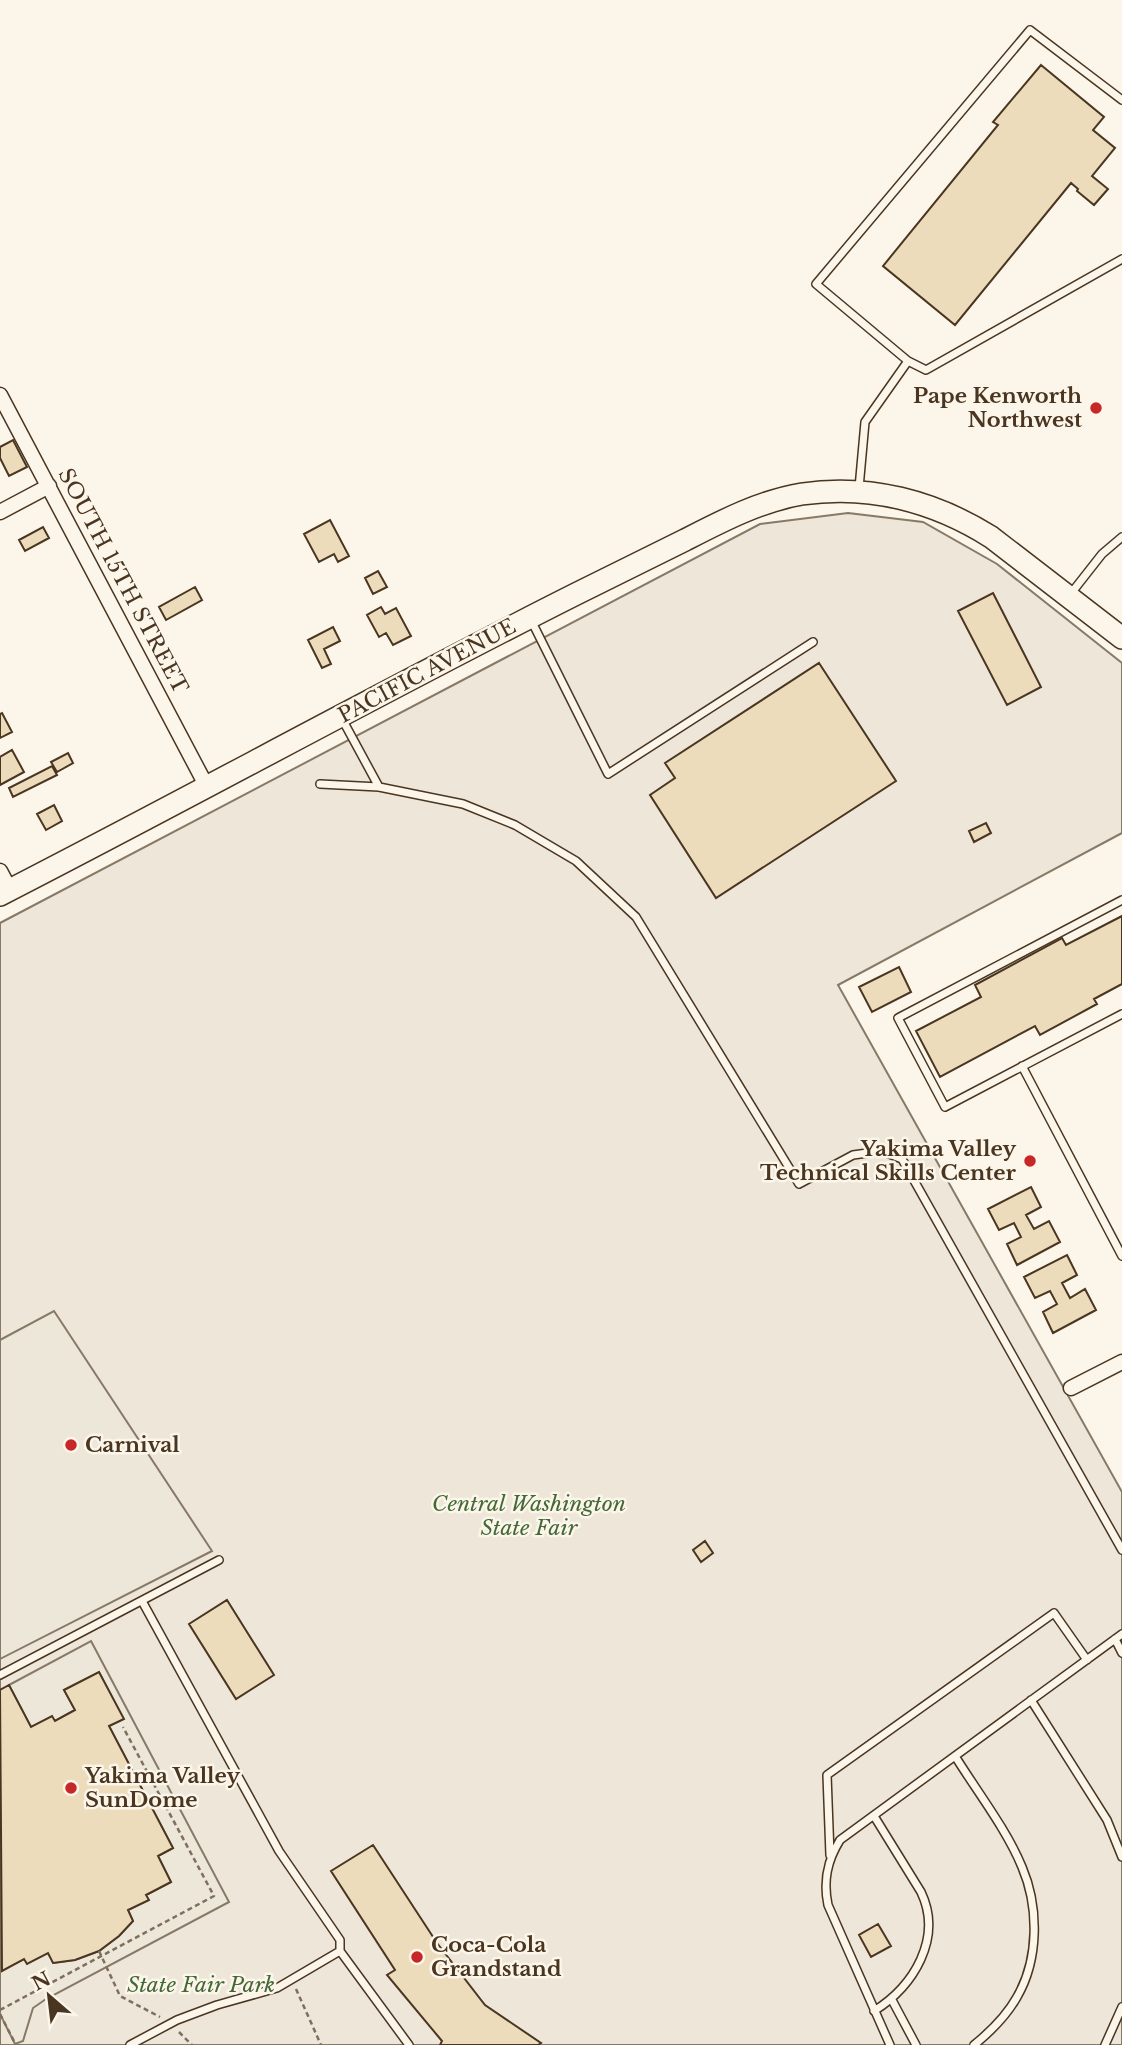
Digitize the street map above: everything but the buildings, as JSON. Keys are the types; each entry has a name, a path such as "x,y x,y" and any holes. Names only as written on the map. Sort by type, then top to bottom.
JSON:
{"street":[{"name":"SOUTH 15TH STREET","path":"0,395 207,786"},
{"path":"0,512 49,486"},
{"name":"PACIFIC AVENUE","path":"3,885 207,786 529,618 755,507 803,494 864,493 925,503 969,523 991,537 1122,638"},
{"path":"1071,1388 1122,1362"}],"lane":[{"path":"1122,100 1030,30 816,284 908,362 926,370 1122,259"},
{"path":"864,493 865,422 908,362"},
{"path":"1069,596 1101,554 1122,537"},
{"path":"529,618 608,774 813,642"},
{"path":"341,717 379,787"},
{"path":"320,784 379,787 463,804 515,825 576,860 636,917 799,1184 853,1155 882,1151 902,1159 1122,1550"},
{"path":"1122,900 898,1018 945,1107 1122,1014"},
{"path":"1022,1066 1122,1256"},
{"path":"0,1675 219,1560"},
{"path":"142,1601 279,1851 340,1940 340,1951 409,2045"},
{"path":"890,2045 828,1905 825,1880 830,1858 827,1775 1054,1613 1087,1660"},
{"path":"830,1858 840,1840 1119,1636 1122,1653"},
{"path":"1031,1700 1107,1820 1122,1857"},
{"path":"955,1756 1016,1852 1028,1882 1034,1913 1030,1965 1017,1998 974,2045"},
{"path":"874,1816 927,1904 928,1918 922,1958 907,1983 892,2000 874,2011"},
{"path":"130,2045 170,2023 217,2005 277,1988 340,1951"},
{"path":"892,2000 916,2045"},
{"path":"1105,2045 1122,2007"}],"path":[{"path":"16,2045 0,2012 214,1896 123,1727"},
{"path":"99,1951 120,1996 170,2023 192,2045"},
{"path":"291,1980 321,2045"}],"green space":[{"name":"Central Washington State Fair","path":"848,513 923,522 997,564 1122,663 1122,833 838,985 1122,1492 1122,2045 0,2045 0,923 760,524"}],"shaded area":[{"name":"Carnival","path":"54,1311 212,1551 0,1659 0,1340"},
{"path":"91,1641 229,1902 46,1999 33,2008 23,2041 15,2044 0,2014 0,1970 24,1959 48,1953 54,1963 75,1960 99,1951 133,1921 128,1910 148,1900 146,1895 171,1882 158,1856 173,1848 109,1726 123,1719 99,1672 64,1690 75,1710 55,1721 31,1727 9,1685"}],"place":[{"name":"Pape Kenworth Northwest","path":"1096,408"},
{"name":"Yakima Valley Technical Skills Center","path":"1030,1161"},
{"name":"Carnival","path":"71,1445"},
{"name":"Yakima Valley SunDome","path":"71,1788"},
{"name":"Coca-Cola Grandstand","path":"417,1957"}],"park label":[{"name":"State Fair Park","path":"201,1985"}]}
